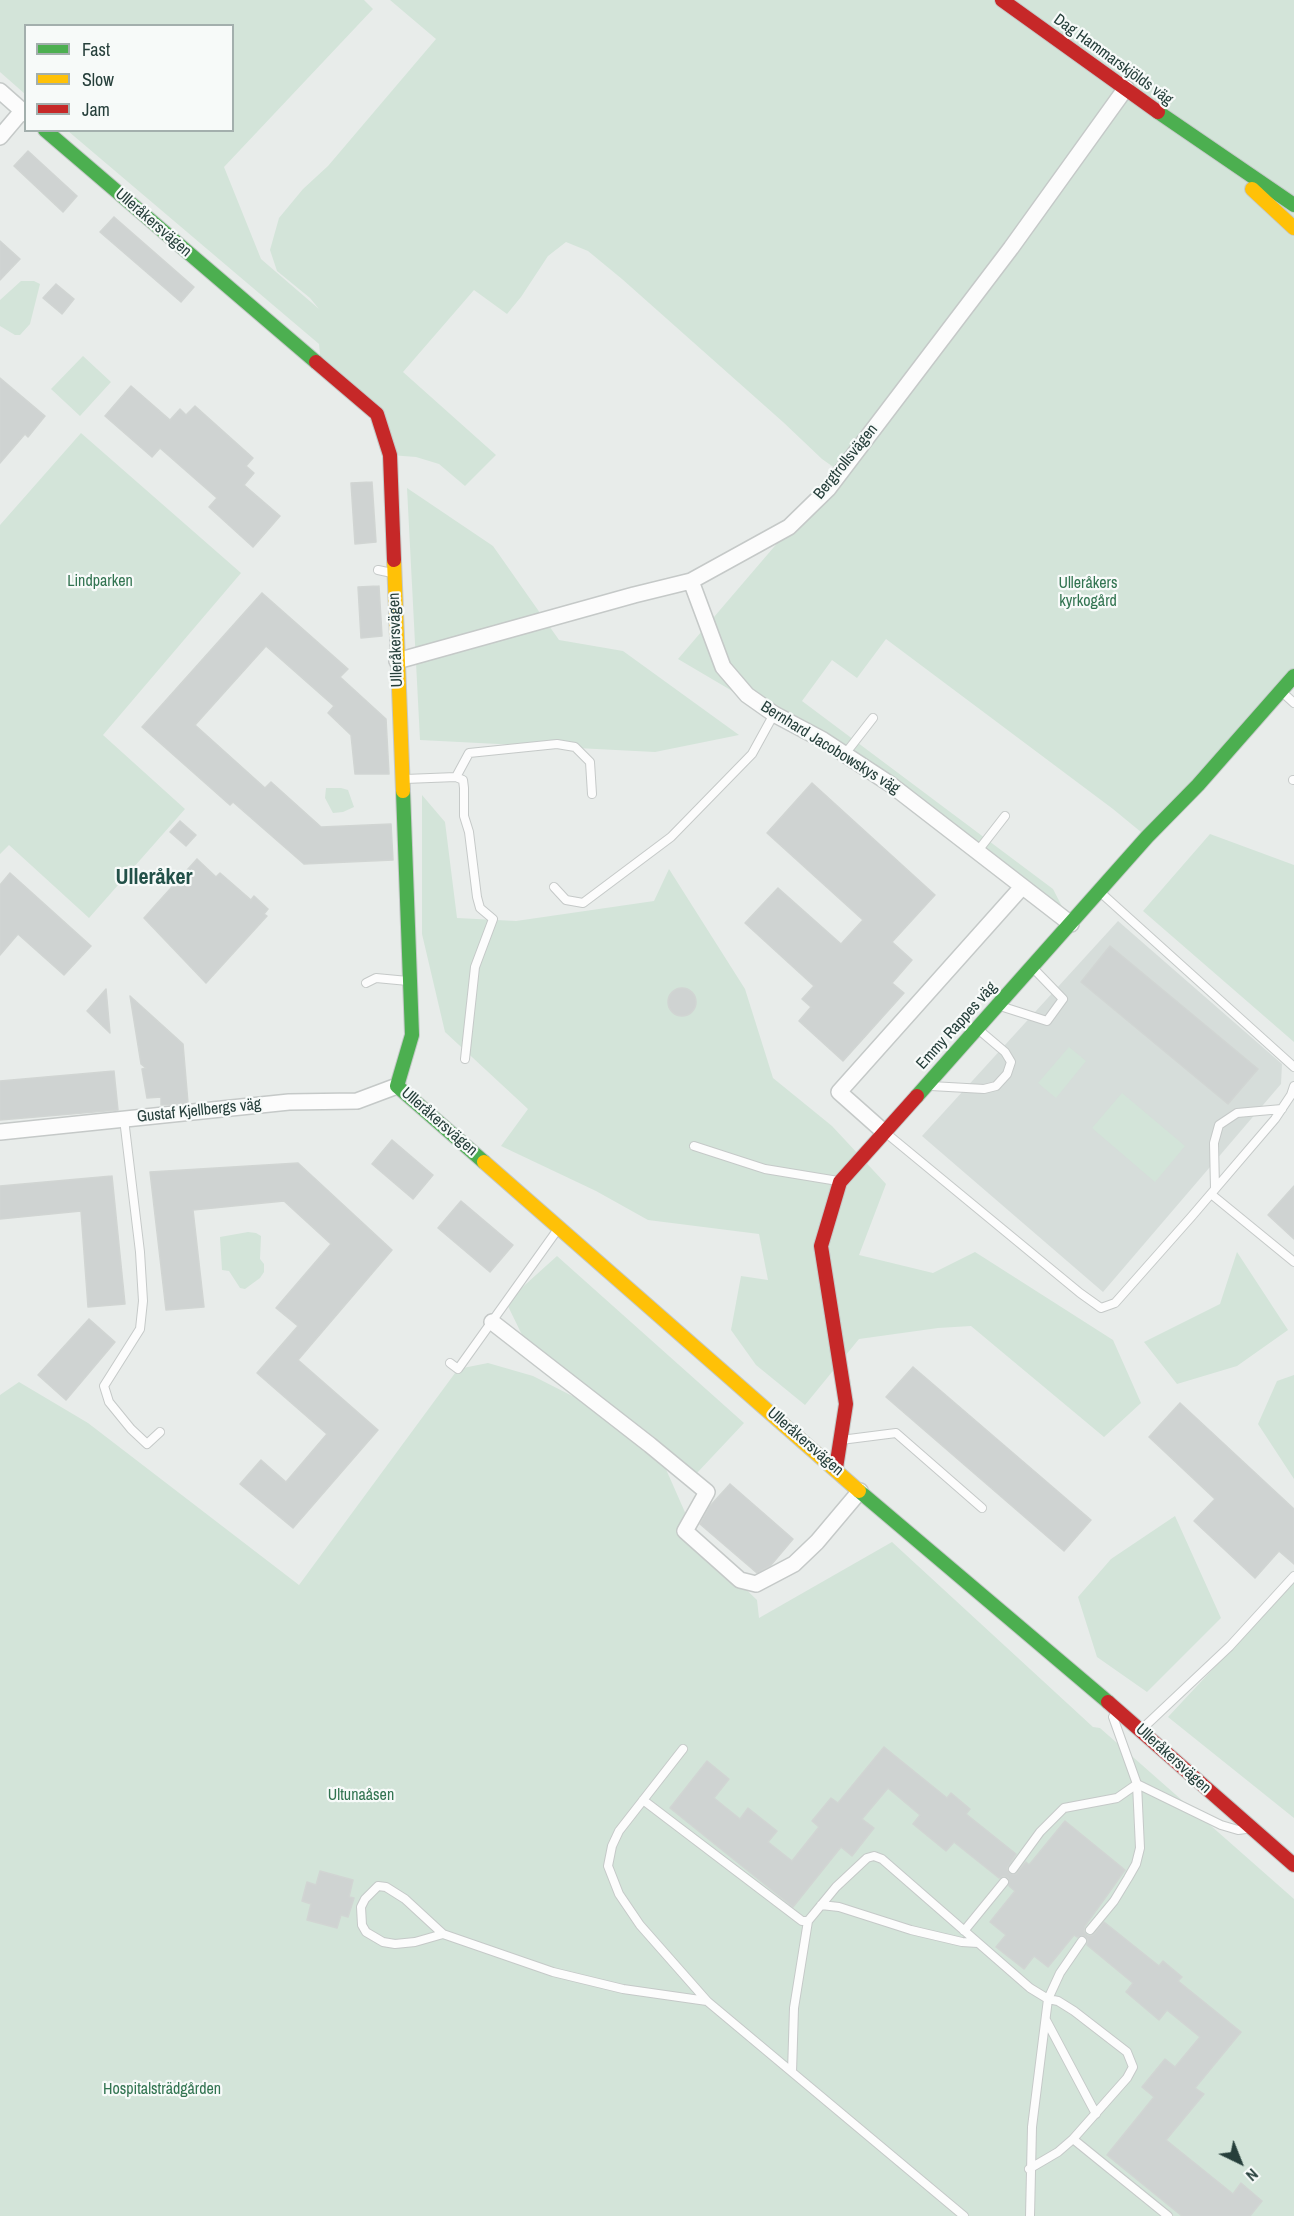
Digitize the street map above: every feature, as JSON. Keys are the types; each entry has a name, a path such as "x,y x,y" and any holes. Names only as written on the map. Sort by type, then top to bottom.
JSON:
{"street":[{"name":"Dag Hammarskjölds väg","path":"1002,0 1205,146 1294,205"},
{"name":"Bergtrollsvägen","path":"397,661 691,581 789,527 828,489 1011,248 1126,88"},
{"path":"0,91 24,112 0,137"},
{"name":"Ulleråkersvägen","path":"47,132 377,414 390,455 412,1035 397,1086 860,1491 1118,1710 1294,1865"},
{"name":"Dag Hammarskjölds väg","path":"1205,146 1294,228"},
{"name":"Bernhard Jacobowskys väg","path":"691,581 723,667 747,695 774,714 823,740 890,784 1071,924"},
{"name":"Emmy Rappes väg","path":"836,1468 846,1404 836,1328 821,1246 840,1182 1147,837 1198,785 1294,676"},
{"path":"884,1132 839,1092 1022,886"},
{"name":"Gustaf Kjellbergs väg","path":"0,1132 289,1102 357,1101 397,1086"},
{"path":"492,1322 707,1492 685,1531 740,1580 756,1584 794,1564 818,1542 860,1491"}],"lane":[{"path":"378,570 393,574"},
{"path":"1281,691 1294,703"},
{"path":"554,887 566,900 583,903 671,837 752,754 774,714"},
{"path":"845,754 873,718"},
{"path":"456,777 469,753 557,744 575,747 590,762 592,794"},
{"path":"401,779 456,777 463,780 464,816 469,832 477,897 480,908 493,919 475,967 465,1059"},
{"path":"977,852 1005,816"},
{"path":"1100,892 1294,1067"},
{"path":"998,1005 1047,1021 1063,999 1033,967"},
{"path":"366,983 376,978 410,981"},
{"path":"926,1086 984,1089 996,1086 1007,1074 1011,1062 1005,1052 978,1029"},
{"path":"884,1132 1101,1308 1115,1303 1213,1191 1282,1109 1294,1086"},
{"path":"1282,1109 1237,1113 1219,1125 1214,1143 1213,1191 1294,1262"},
{"path":"124,1119 140,1252 143,1301 140,1329 104,1386 109,1402 131,1429 147,1444 160,1432"},
{"path":"694,1146 765,1169 840,1182"},
{"path":"450,1363 459,1370 559,1228"},
{"path":"840,1440 896,1433 982,1508"},
{"path":"1141,1730 1230,1646 1294,1576"},
{"path":"1089,1930 1114,1901 1136,1864 1140,1848 1137,1784 1113,1717 1118,1710"},
{"path":"683,1749 619,1831 612,1846 608,1866 619,1894 640,1925 707,2001 964,2216"},
{"path":"1137,1784 1221,1825 1238,1830 1252,1829"},
{"path":"1013,1869 1040,1832 1064,1808 1117,1798 1137,1784"},
{"path":"643,1800 796,1918 808,1921"},
{"path":"792,2072 794,2008 808,1921 836,1887 867,1858 874,1856 882,1859 932,1900 1030,1988 1074,2011 1127,2052 1131,2059 1133,2067 1127,2078 1073,2139 1058,2152 1029,2169"},
{"path":"964,1931 1004,1882"},
{"path":"443,1934 405,1943 383,1942 366,1932 362,1925 361,1907 364,1899 378,1886 386,1887 405,1899 443,1934 553,1972 623,1989 707,2001"},
{"path":"821,1905 839,1907 911,1930 962,1942 978,1943"},
{"path":"1030,2216 1029,2169 1032,2127 1048,1999 1060,1973 1082,1941"},
{"path":"1045,2019 1096,2114"},
{"path":"1073,2139 1168,2216"}],"shaded area":[{"path":"1118,921 1282,1064 1281,1084 1103,1292 922,1136"}],"green space":[{"name":"Ulleråkers kyrkogård","path":"0,0 364,0 373,9 224,167 261,259 319,309 310,298 277,271 270,250 279,218 303,189 328,166 436,39 390,0 1294,0 1294,676 1147,837 886,639 857,678 832,660 802,701 1053,889 1071,924 890,784 678,659 839,471 822,459 588,251 566,242 548,256 507,314 474,290 403,372 496,455 465,486 439,464 416,457 390,455 377,414 321,366 319,344 69,132 234,132 234,24 24,24 24,93 0,72"},
{"path":"21,281 34,281 40,284 30,324 20,335 15,335 0,326 0,300"},
{"path":"83,356 111,382 80,416 51,389"},
{"name":"Lindparken","path":"81,433 241,573 103,735 185,809 89,918 9,845 0,854 0,525"},
{"path":"407,488 493,546 559,640 623,651 739,735 655,752 420,740"},
{"path":"326,788 348,790 354,807 333,813 325,798"},
{"path":"422,795 445,822 457,918 516,921 654,901 669,869 745,989 773,1078 832,1126 886,1184 859,1255 933,1273 975,1252 1113,1340 1141,1403 1104,1437 971,1326 938,1328 859,1339 805,1405 756,1365 731,1330 741,1276 768,1280 759,1234 648,1220 596,1191 501,1146 528,1109 445,1032 422,934"},
{"path":"1210,834 1294,865 1294,1042 1143,911"},
{"path":"1069,1047 1086,1061 1056,1098 1038,1083"},
{"path":"1122,1093 1185,1146 1155,1182 1092,1128"},
{"path":"248,1232 261,1236 260,1259 264,1264 264,1272 260,1278 245,1289 240,1288 229,1271 222,1270 220,1237"},
{"path":"1237,1252 1288,1330 1237,1366 1177,1384 1144,1342 1220,1304"},
{"path":"557,1256 744,1423 696,1474 523,1337 506,1302"},
{"path":"488,1363 533,1376 592,1406 665,1467 699,1544 757,1600 759,1618 892,1542 1093,1727 1100,1728 1294,1899 1294,2216 0,2216 0,1395 19,1382 88,1423 299,1585 458,1369"},
{"path":"1294,1375 1294,1479 1258,1424 1277,1381"},
{"path":"1175,1516 1221,1618 1147,1692 1097,1657 1078,1597 1111,1559"},
{"path":"1294,1582 1294,1818 1168,1717"}],"building":[{"path":"28,151 77,196 63,212 14,166"},
{"path":"114,217 194,287 181,302 100,232"},
{"path":"0,241 20,259 0,280"},
{"path":"56,284 74,299 62,314 43,298"},
{"path":"0,378 45,416 28,437 25,434 0,463"},
{"path":"131,386 170,420 180,409 186,415 195,406 253,458 246,466 254,473 244,485 280,516 253,547 209,507 217,498 160,448 152,457 105,416"},
{"path":"372,482 376,542 355,544 351,483"},
{"path":"379,586 382,636 361,638 358,587"},
{"path":"262,593 348,669 340,677 386,719 389,774 355,774 351,735 328,713 334,706 266,646 195,725 265,788 271,782 321,827 391,824 393,860 304,864 233,802 230,805 142,727"},
{"path":"812,783 935,895 892,942 912,960 892,983 904,993 843,1061 799,1021 811,1007 802,999 814,986 745,923 778,888 841,944 863,920 767,833"},
{"path":"180,821 196,835 186,846 170,832"},
{"path":"197,859 216,877 220,873 251,900 254,896 268,909 264,914 267,916 206,983 144,918"},
{"path":"10,873 91,946 64,975 18,934 0,955 0,885"},
{"path":"1110,946 1258,1069 1228,1104 1081,982"},
{"path":"682,988 692,992 696,1002 692,1012 682,1016 672,1012 668,1002 672,992"},
{"path":"106,989 110,1033 87,1011"},
{"path":"130,996 183,1044 188,1103 161,1105 161,1097 147,1098 142,1069 146,1068 141,1064"},
{"path":"114,1071 118,1110 0,1120 0,1081"},
{"path":"392,1140 433,1175 413,1199 372,1164"},
{"path":"298,1163 392,1250 298,1360 378,1430 293,1528 240,1484 261,1460 286,1482 327,1434 257,1373 298,1326 276,1308 331,1244 284,1201 193,1210 204,1307 166,1310 150,1172"},
{"path":"112,1176 125,1304 88,1307 81,1211 0,1219 0,1186"},
{"path":"1294,1186 1294,1239 1268,1215"},
{"path":"461,1201 513,1245 490,1272 438,1228"},
{"path":"89,1319 115,1342 66,1400 38,1375"},
{"path":"913,1367 1091,1520 1064,1551 886,1397"},
{"path":"1180,1403 1294,1509 1294,1564 1279,1551 1255,1578 1194,1521 1215,1499 1149,1437"},
{"path":"730,1484 793,1539 771,1565 757,1573 700,1524 710,1506"},
{"path":"884,1747 947,1798 951,1793 970,1809 966,1814 1016,1854 1007,1868 1010,1874 1016,1874 1026,1862 1029,1865 1065,1821 1125,1870 1085,1926 1084,1932 1088,1936 1093,1935 1104,1922 1159,1966 1163,1961 1182,1977 1178,1981 1241,2032 1195,2088 1204,2094 1166,2140 1233,2194 1241,2183 1262,2201 1250,2216 1182,2216 1107,2155 1154,2097 1142,2087 1165,2059 1175,2067 1200,2037 1167,2010 1159,2020 1126,1992 1133,1983 1087,1945 1088,1941 1085,1936 1074,1935 1048,1967 1034,1956 1024,1969 996,1947 1006,1935 990,1922 1015,1891 1009,1886 1008,1878 1004,1876 999,1878 954,1842 946,1851 913,1824 920,1815 888,1788 862,1819 874,1828 852,1856 841,1847 793,1907 670,1808 707,1761 729,1779 714,1798 740,1819 748,1808 777,1831 768,1842 792,1861 819,1827 812,1821 831,1798 838,1803"},
{"path":"320,1871 353,1880 349,1897 354,1898 348,1917 341,1915 337,1928 307,1920 311,1904 302,1901 307,1882 316,1885"}],"traffic: fast":[{"path":"1158,112 1294,205"},
{"path":"47,132 316,362"},
{"path":"917,1096 1147,837 1198,785 1294,676"},
{"path":"403,791 412,1035 397,1086 484,1162"},
{"path":"859,1491 1108,1702"}],"traffic: slow":[{"path":"1252,189 1294,228"},
{"path":"394,560 403,791"},
{"path":"484,1162 859,1491"}],"traffic: jam":[{"path":"1002,0 1158,112"},
{"path":"316,362 377,414 390,455 394,560"},
{"path":"836,1468 846,1404 821,1246 840,1182 917,1096"},
{"path":"1108,1702 1294,1865"}],"district":[{"name":"Ulleråker","path":"154,878"}],"park label":[{"name":"Ultunaåsen","path":"361,1796"},
{"name":"Hospitalsträdgården","path":"162,2090"}]}
